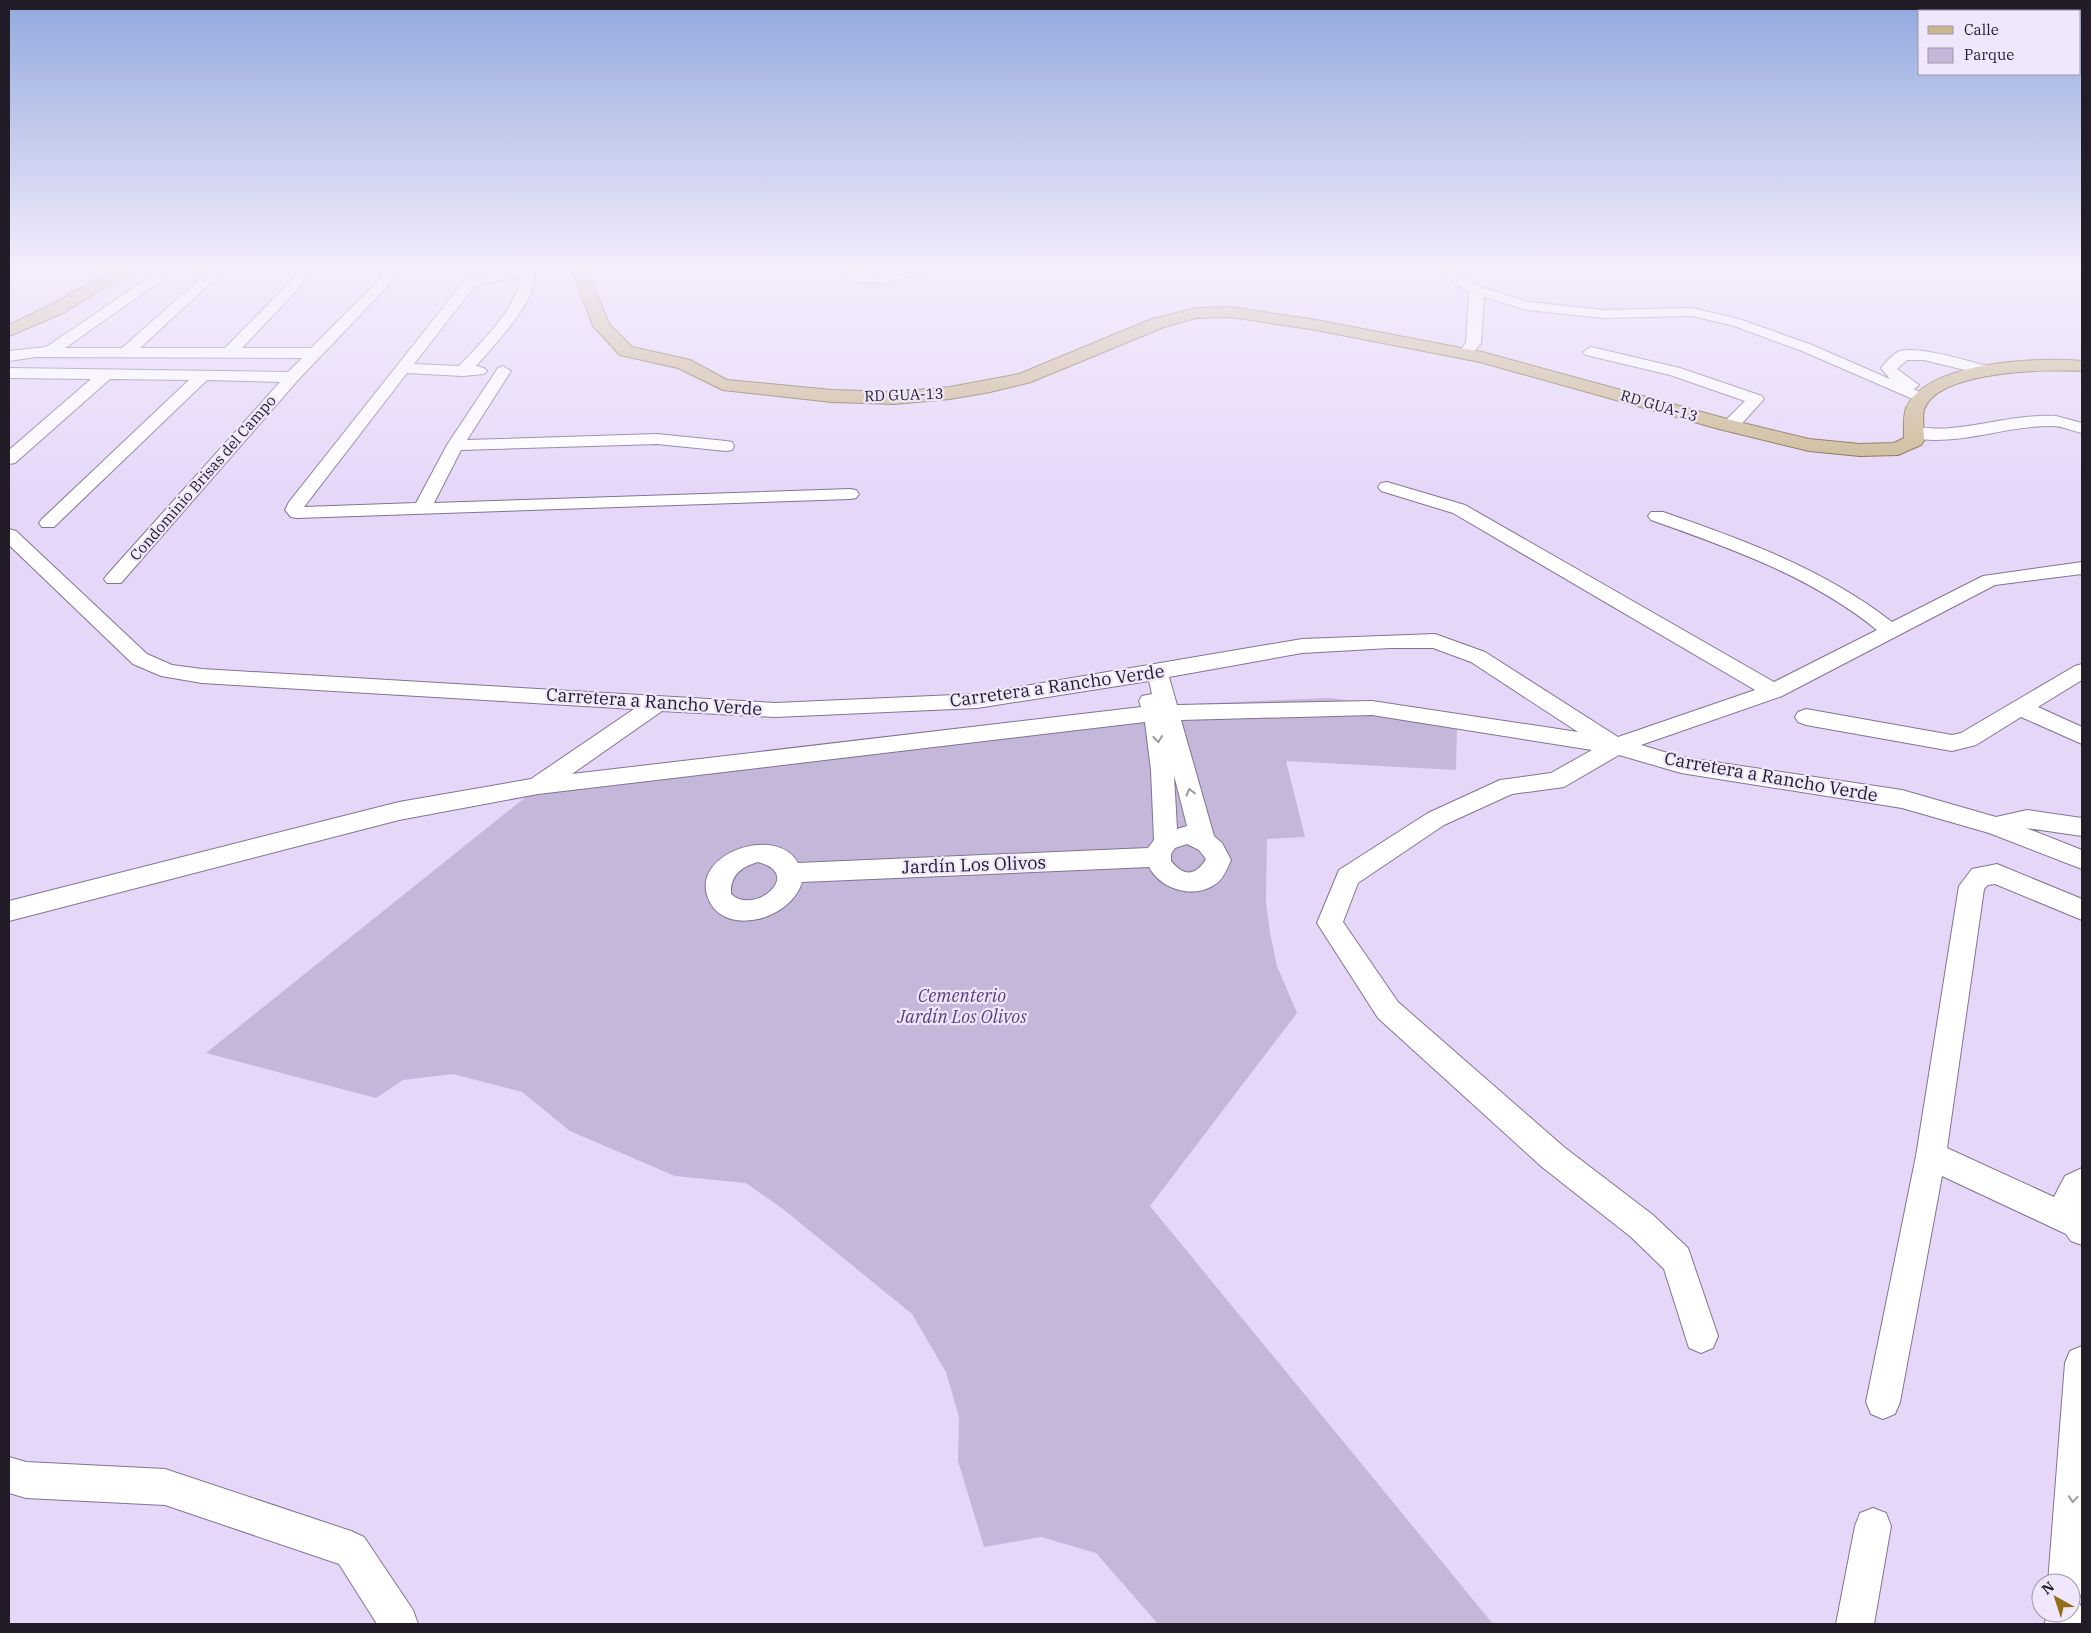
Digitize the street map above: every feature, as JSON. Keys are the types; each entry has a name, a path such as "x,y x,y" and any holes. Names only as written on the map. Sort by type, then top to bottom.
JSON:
{"main road":[{"name":"RD GUA-13","path":"619,344 626,351 684,364 723,385 766,390 894,398 990,387 1025,378 1107,344"},
{"name":"RD GUA-13","path":"1415,344 1465,354 1730,426 1809,445 1860,450 1898,449 1914,441 1914,433"},
{"path":"1914,433 1914,408 1925,396 1952,379 2004,367 2056,363 2082,366"}],"street":[{"name":"Condominio Brisas del Campo","path":"9,373 55,344"},
{"path":"126,352 135,344"},
{"path":"229,353 237,344"},
{"name":"Condominio Brisas del Campo","path":"114,579 292,377 324,344"},
{"path":"422,344 295,506 294,510 297,513 850,494"},
{"path":"463,371 487,344"},
{"path":"494,344 503,371"},
{"path":"1465,354 1473,344"},
{"path":"1797,344 1925,396"},
{"name":"Condominio Brisas del Campo","path":"9,356 43,352 315,354"},
{"path":"1592,352 1675,371 1754,397 1756,402 1730,426"},
{"path":"1925,396 1891,372 1889,368 1903,355 1914,354 1989,371"},
{"path":"404,368 503,371"},
{"path":"422,509 455,445 503,371"},
{"name":"Condominio Brisas del Campo","path":"9,373 292,377"},
{"path":"9,458 105,374"},
{"path":"48,523 203,376"},
{"path":"1914,433 1951,435 2028,422 2054,421 2082,428"},
{"path":"455,445 657,439 726,446"},
{"path":"1387,487 1459,509 1774,691"},
{"path":"1657,516 1739,545 1847,597 1891,631"},
{"name":"Carretera a Rancho Verde","path":"9,535 140,659 168,671 212,676 775,710 977,701 1149,674 1302,646 1390,641 1435,641 1478,657 1616,746 1682,765 1902,799 1996,826 2082,860"},
{"path":"1701,1336 1677,1258 1642,1226 1553,1157 1388,1010 1330,924 1348,877 1436,819 1508,786 1556,781 1616,746 1774,691 1990,580 2082,568"},
{"path":"1806,717 1952,743 1968,739 2082,671"},
{"path":"1149,674 1203,839"},
{"path":"538,786 659,702"},
{"path":"9,911 400,811 538,786 1162,713 1372,708 1616,746"},
{"path":"2020,708 2082,736"},
{"path":"1161,850 1172,838 1187,836 1203,839 1214,848 1219,860 1215,872 1204,880 1188,883 1172,879 1161,869 1161,850 1162,713"},
{"path":"1996,826 2027,819 2082,827"},
{"name":"Jardín Los Olivos","path":"791,873 1161,850"},
{"path":"1883,1402 1931,1156 1972,886 1981,876 1997,874 2082,910"},
{"path":"1931,1156 2079,1226"},
{"path":"2079,1226 2069,1208 2068,1196 2073,1186 2082,1182"},
{"path":"2068,1573 2082,1363"},
{"path":"9,1475 26,1480 165,1487 351,1550 399,1624"},
{"path":"1855,1624 1872,1526"}],"green space":[{"name":"Cementerio Jardín Los Olivos","path":"1330,698 1405,708 1457,724 1456,770 1286,761 1305,837 1267,839 1266,902 1277,966 1297,1013 1150,1206 1493,1624 1158,1624 1096,1553 1041,1537 984,1547 958,1461 959,1417 946,1372 912,1314 783,1209 746,1183 675,1176 570,1131 522,1092 453,1074 403,1080 376,1098 206,1053 527,796 561,786 611,778 1190,704"}]}
